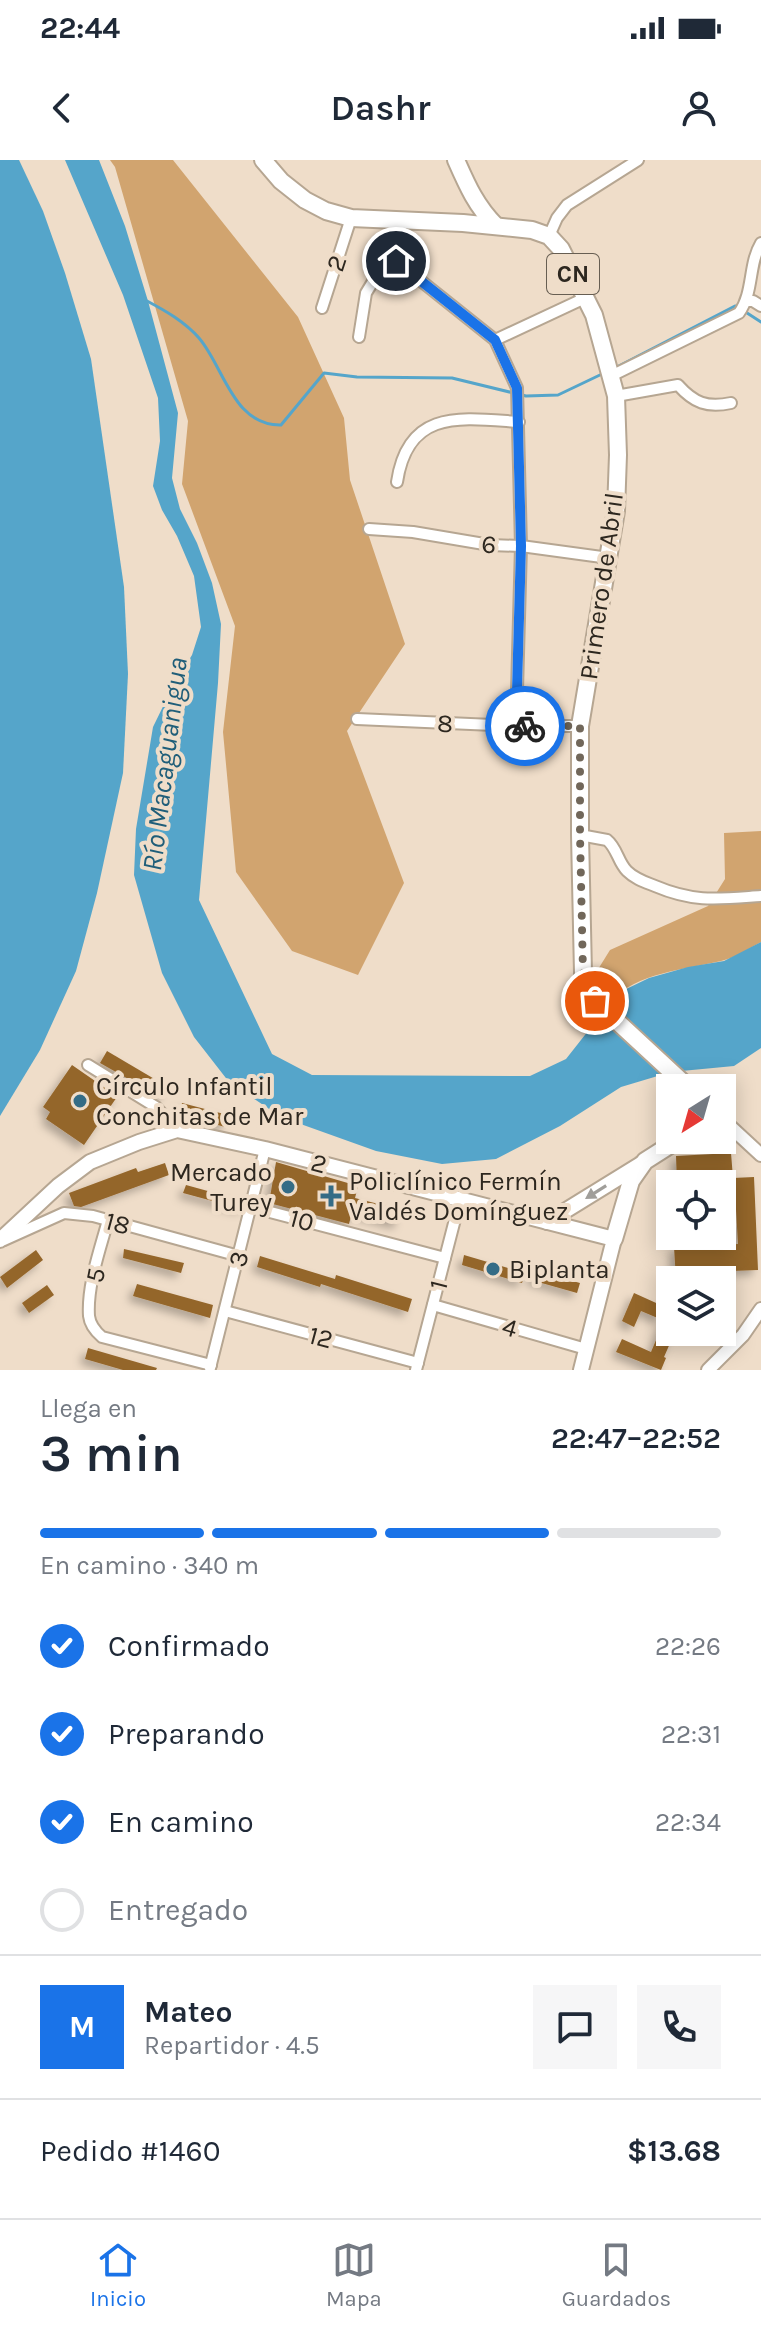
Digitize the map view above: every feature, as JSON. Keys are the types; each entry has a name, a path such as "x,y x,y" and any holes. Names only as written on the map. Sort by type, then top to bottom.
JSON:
{"main road":[{"name":"CN","path":"263,160 281,181 305,200 326,211 351,218 463,223 532,230 549,236"},
{"path":"456,160 482,212 496,226"},
{"path":"463,223 465,183"},
{"name":"Primero de Abril","path":"549,236 561,249 594,315 616,396 616,511 580,726 583,973 595,1001 674,1074"},
{"path":"0,1241 58,1186 90,1162 177,1130"},
{"name":"2","path":"177,1130 265,1149 614,1239"},
{"path":"547,1222 656,1154"},
{"path":"581,1370 631,1181 645,1161"}],"street":[{"path":"549,236 567,205 638,160"},
{"name":"2","path":"322,308 351,218"},
{"path":"402,221 396,261 495,340 517,388 521,546 516,726"},
{"path":"610,371 739,313 748,301 761,243"},
{"path":"359,337 366,293 386,260 397,254"},
{"path":"495,340 585,298"},
{"path":"748,301 761,306"},
{"path":"616,396 678,385 690,398 713,406 731,403"},
{"path":"397,482 399,468 412,443 422,432 440,422 457,418 519,422"},
{"name":"6","path":"369,529 609,558"},
{"name":"8","path":"357,719 580,726"},
{"path":"580,835 607,840 615,849 623,868 632,876 675,895 700,899 761,896"},
{"path":"88,1065 156,1107 177,1130"},
{"path":"736,1132 761,1155"},
{"name":"3","path":"211,1368 265,1149"},
{"name":"1","path":"417,1366 460,1200"},
{"name":"10","path":"251,1207 445,1258"},
{"name":"18","path":"0,1241 64,1213 108,1220 239,1256"},
{"name":"5","path":"108,1220 93,1283 89,1317 94,1330 102,1337 211,1368"},
{"name":"4","path":"433,1305 586,1349"},
{"path":"708,1370 743,1335 761,1309"},
{"name":"12","path":"225,1311 417,1366"}],"shaded area":[{"path":"110,160 173,160 298,317 344,418 350,480 405,644 347,731 404,883 358,975 292,951 236,872 223,732 235,626 182,484 188,421 115,167"},
{"path":"761,831 761,942 726,960 647,978 621,992 610,1002 592,979 610,950 708,906 725,879 724,833"}],"water":[{"path":"0,160 19,160 43,211 91,359 124,587 128,674 123,773 97,893 76,971 40,1050 0,1116"},
{"name":"Río Macaguanigua","path":"65,160 99,160 125,226 178,413 172,478 180,509 212,583 221,624 199,900 272,1054 312,1075 530,1076 566,1059 618,993 649,978 724,961 761,942 761,1048 734,1066 656,1074 621,1087 560,1126 496,1159 442,1164 376,1151 281,1117 229,1082 194,1037 162,973 134,875 136,829 153,727 192,655 201,627 194,576 153,486 160,441 158,398 123,295"}],"building":[{"path":"107,1051 168,1087 162,1098 100,1063"},
{"name":"Círculo Infantil Conchitas de Mar","path":"72,1065 111,1092 112,1089 119,1094 84,1145 46,1119 50,1112 43,1107"},
{"path":"182,1103 228,1115 225,1127 179,1114"},
{"path":"731,1154 732,1170 676,1170 676,1156"},
{"path":"276,1162 358,1186 355,1198 402,1210 398,1224 352,1212 349,1224 269,1203"},
{"path":"165,1163 169,1175 81,1207 74,1206 69,1193 136,1168 138,1172"},
{"path":"754,1177 758,1270 736,1271 736,1266 675,1266 674,1250 736,1250 736,1178"},
{"path":"186,1185 244,1201 242,1209 183,1193"},
{"path":"124,1249 184,1263 181,1273 123,1258"},
{"path":"36,1250 43,1260 7,1288 0,1277"},
{"name":"Biplanta","path":"464,1255 525,1273 522,1283 462,1265"},
{"path":"260,1256 335,1279 336,1275 412,1299 408,1312 257,1267"},
{"name":"Biplanta","path":"533,1270 580,1283 577,1293 531,1280"},
{"path":"137,1284 213,1305 210,1318 133,1296"},
{"path":"47,1285 54,1295 29,1313 22,1303"},
{"path":"634,1293 656,1303 656,1317 641,1311 634,1327 622,1321"},
{"path":"622,1339 651,1352 656,1340 656,1346 669,1346 661,1370 616,1352"},
{"path":"88,1348 157,1368 123,1370 85,1359"}],"waterway":[{"path":"147,301 194,332 241,406 265,423 281,425 324,373 357,377 452,378 526,396 558,395 602,374"},
{"path":"613,369 738,307"},
{"path":"744,311 761,322"}],"way so far":[{"path":"525,726 580,726 583,973 595,1001"}],"place":[{"name":"Círculo Infantil Conchitas de Mar","path":"80,1101"},
{"name":"Mercado Turey","path":"288,1187"},
{"name":"Policlínico Fermín Valdés Domínguez","path":"331,1196"},
{"name":"Biplanta","path":"493,1269"}],"route":[{"path":"396,261 495,340 517,388 521,546 516,726 525,726"}]}
